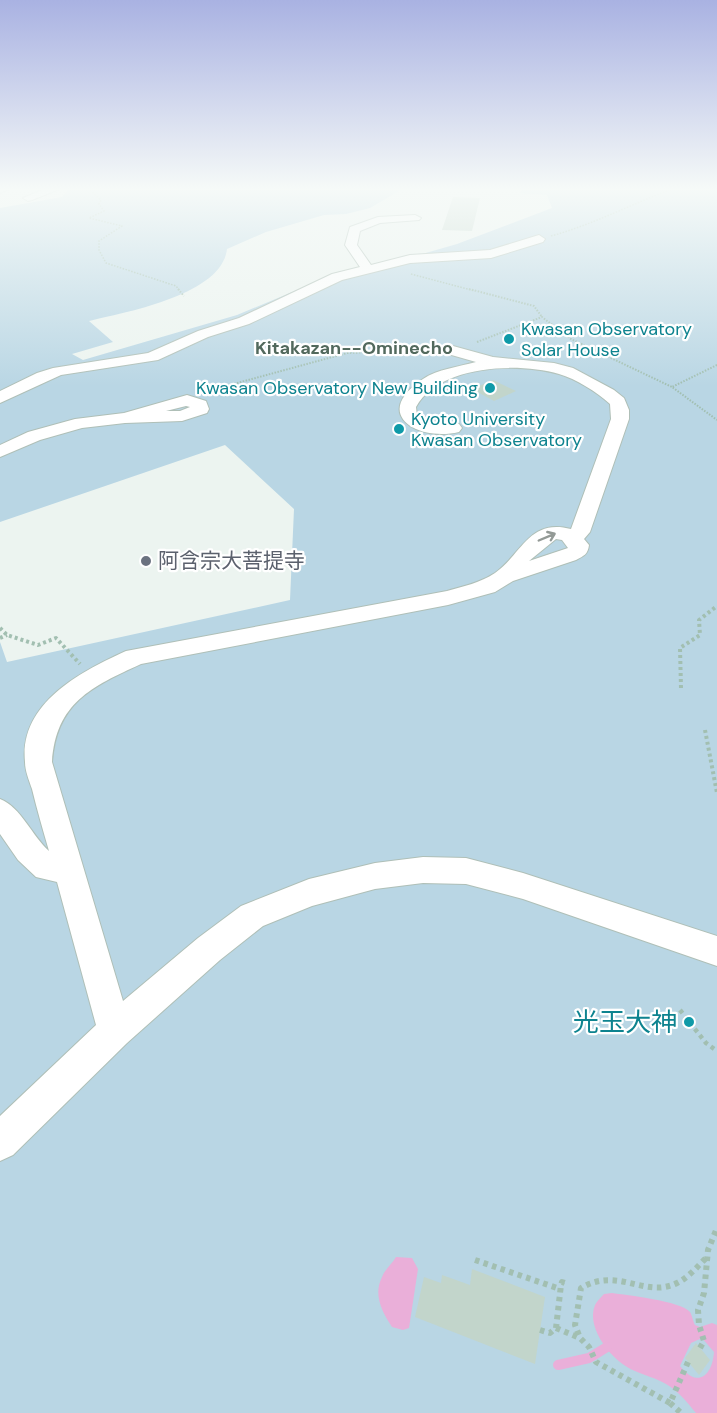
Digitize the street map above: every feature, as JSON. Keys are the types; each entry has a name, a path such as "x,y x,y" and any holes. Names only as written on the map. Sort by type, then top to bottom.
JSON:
{"street":[{"path":"358,254 368,268"},
{"path":"0,398 43,376 59,371 153,357 203,334 244,321 337,276 410,259 491,254"},
{"path":"115,1032 38,762 42,732 53,713 75,689 114,666 151,653 427,602 487,587 505,576 530,547 547,534 557,532 572,538 580,532 592,502 621,410 618,402 608,393 567,371 492,362 453,351"},
{"path":"453,428 419,425 410,419 406,412 409,402 421,387 447,373 481,367 492,362"},
{"path":"0,452 56,428 177,410"},
{"path":"0,811 28,851 47,868 69,872"},
{"path":"0,1142 115,1032 209,949 252,916 309,893 375,876 423,870 466,871 523,886 717,951"}],"path":[{"path":"101,254 106,263 176,286 184,296"},
{"path":"401,274 412,274 534,306 543,317 571,339 672,387 717,420"},
{"path":"202,394 348,353 453,351 543,317"},
{"path":"672,387 717,365"},
{"path":"681,688 680,648 700,635 699,620 717,606"},
{"path":"0,628 7,635 38,645 56,638 93,677"},
{"path":"0,638 7,635"},
{"path":"705,730 717,793"},
{"path":"680,1010 687,1015 704,1041 717,1051"},
{"path":"700,1348 704,1341 699,1325 698,1310 704,1302 705,1258 710,1238 717,1228"},
{"path":"580,1338 575,1325 578,1287 594,1280 608,1279 666,1287 694,1271 705,1258"},
{"path":"475,1260 560,1289"},
{"path":"540,1330 550,1333 556,1328 560,1289 562,1282 567,1284"},
{"path":"556,1328 580,1338 589,1347 596,1362 670,1403 681,1413"},
{"path":"670,1403 688,1362"}],"shaded area":[{"path":"0,254 225,254 221,265 209,278 191,290 148,306 89,321 113,342 72,354 83,360 237,315 297,290 422,254 717,254 717,1413 0,1413 0,642 7,662 290,600 294,509 225,445 0,522"},
{"path":"396,1257 412,1258 418,1269 409,1328 403,1330 392,1327 382,1309 378,1290 385,1271"},
{"path":"604,1294 629,1295 676,1305 690,1312 695,1325 700,1327 712,1323 717,1325 717,1413 696,1413 670,1387 627,1367 610,1353 594,1324 595,1305","holes":["702,1338 714,1352 710,1368 703,1377 692,1377 680,1366 691,1343"]}],"building":[{"name":"Kwasan Observatory New Building","path":"493,380 516,391 494,401 472,389"},
{"path":"472,1269 545,1297 535,1364 415,1317 424,1277 441,1283 442,1275 470,1285"},
{"path":"696,1343 710,1360 699,1375 685,1358"}],"waterway":[{"path":"558,1365 589,1358 607,1347"}],"place":[{"name":"Kwasan Observatory Solar House","path":"509,339"},
{"name":"Kwasan Observatory New Building","path":"490,388"},
{"name":"Kyoto University Kwasan Observatory","path":"399,429"},
{"name":"阿含宗大菩提寺","path":"146,561"},
{"name":"光玉大神","path":"689,1022"}],"district":[{"name":"Kitakazan--Ominecho","path":"354,348"}]}
